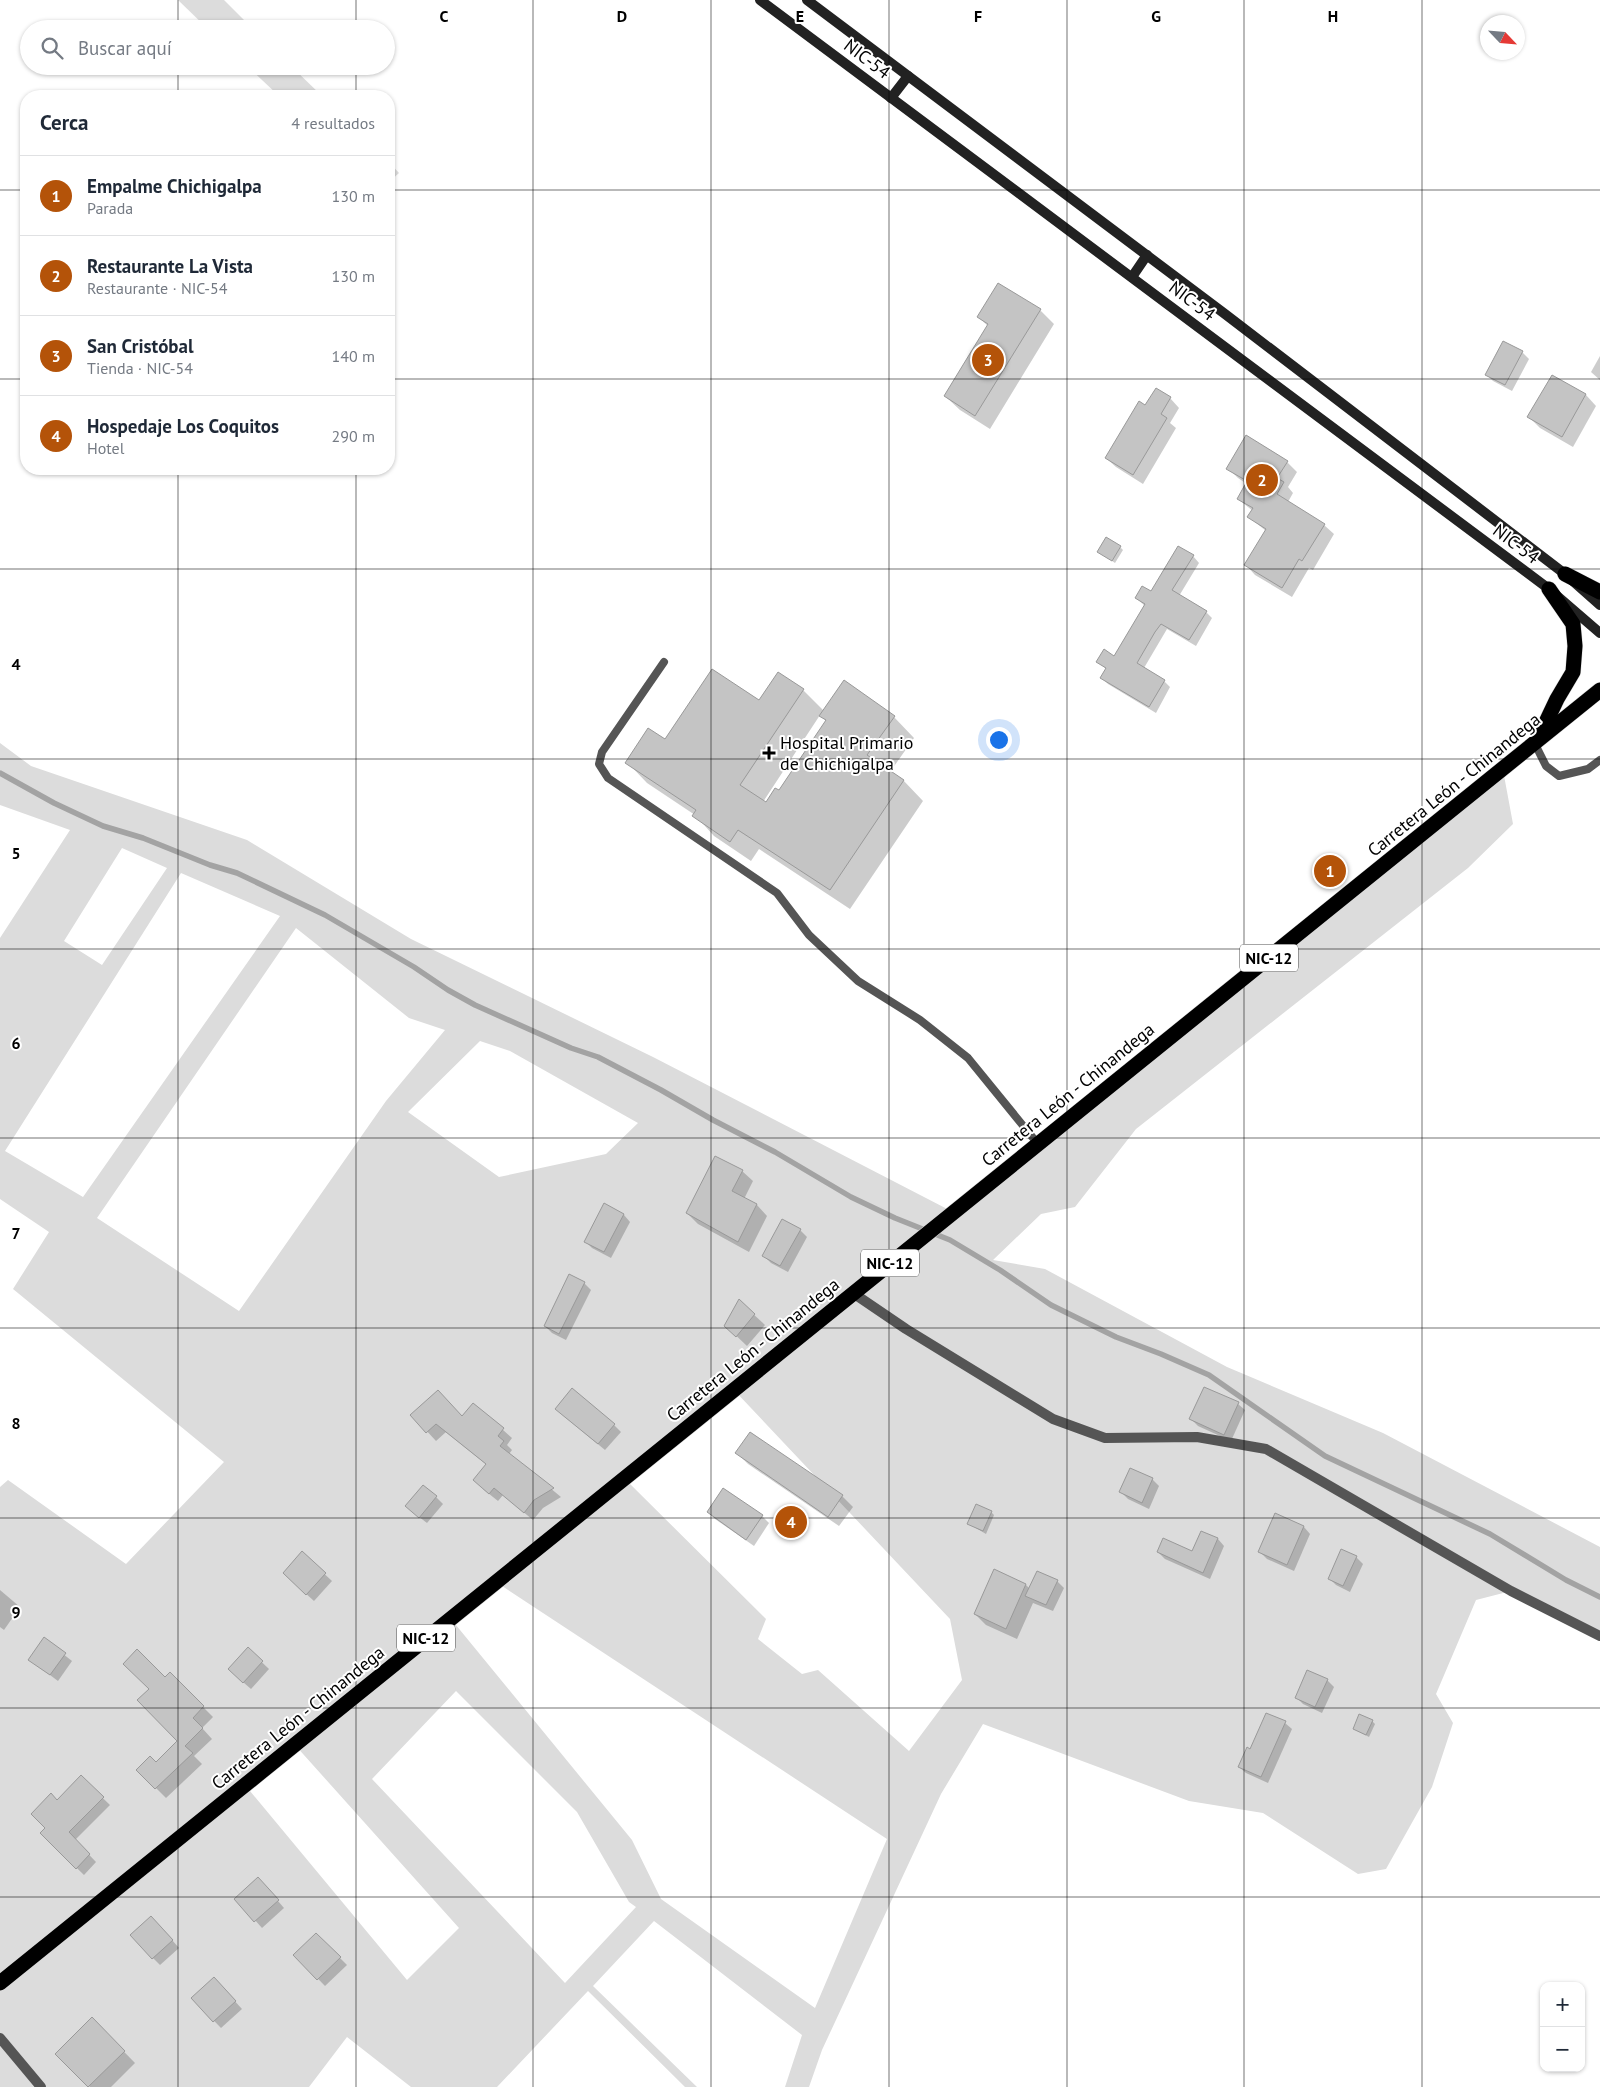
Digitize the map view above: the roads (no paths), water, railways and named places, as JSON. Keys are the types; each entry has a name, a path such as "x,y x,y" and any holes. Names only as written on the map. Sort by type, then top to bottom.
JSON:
{"highway":[{"path":"1565,574 1600,592"},
{"path":"1535,744 1557,699 1573,672 1575,646 1573,624 1549,589"},
{"name":"Carretera León - Chinandega","path":"0,1983 1600,690"}],"main road":[{"name":"NIC-54","path":"760,0 1549,589 1600,633"},
{"name":"NIC-54","path":"807,0 1147,255 1565,574 1600,605"},
{"path":"891,98 908,76"},
{"path":"1132,277 1147,255"}],"street":[{"path":"853,1293 906,1329 1052,1419 1105,1438 1197,1437 1266,1449 1511,1591 1600,1636"},
{"path":"0,2038 41,2087"}],"lane":[{"path":"664,662 602,752 599,764 608,778 777,893 809,935 858,981 920,1020 968,1058 1038,1144"},
{"path":"1535,744 1546,766 1559,776 1588,769 1600,760"}],"waterway":[{"path":"0,773 54,803 103,826 143,838 210,865 237,873 325,915 475,1005 571,1048 598,1057 775,1152 851,1197 895,1218 950,1240 1000,1270 1051,1305 1116,1337 1209,1375 1325,1456 1490,1534 1566,1580 1600,1597"}],"place":[{"name":"San Cristóbal","path":"988,360"},
{"name":"Restaurante La Vista","path":"1262,480"},
{"name":"Hospital Primario de Chichigalpa","path":"769,753"},
{"name":"Empalme Chichigalpa","path":"1330,871"},
{"name":"Hospedaje Los Coquitos","path":"791,1522"}]}
